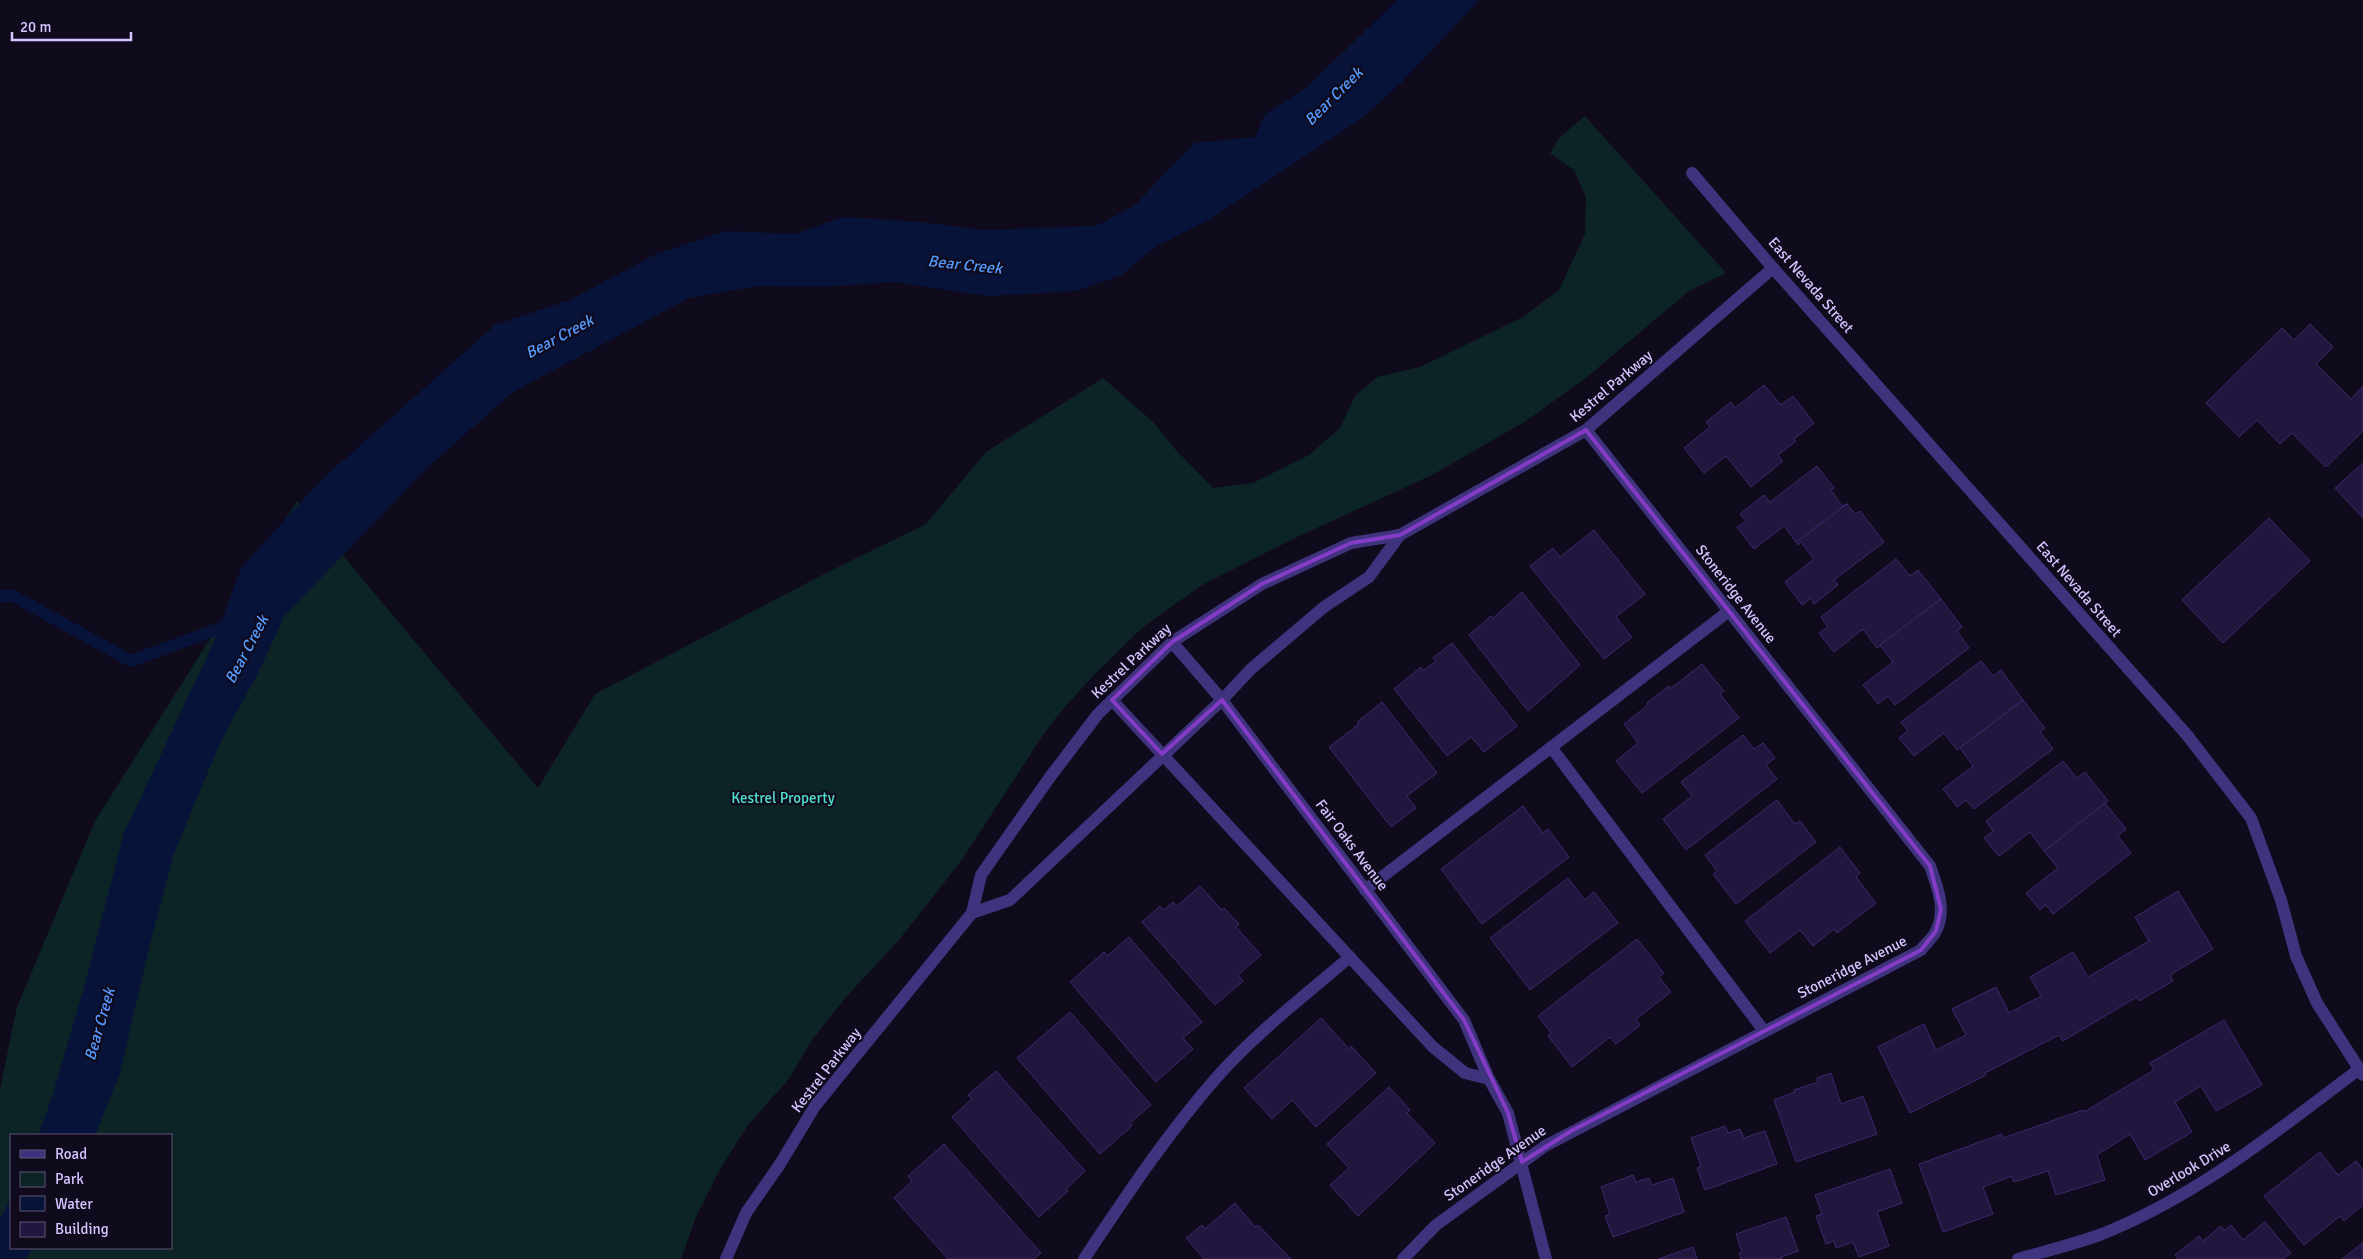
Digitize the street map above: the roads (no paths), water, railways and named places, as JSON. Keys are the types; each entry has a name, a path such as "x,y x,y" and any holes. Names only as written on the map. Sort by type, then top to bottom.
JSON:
{"street":[{"name":"East Nevada Street","path":"1692,173 1773,268 2187,736 2251,818 2281,900 2296,956 2318,1003 2360,1072"},
{"name":"Kestrel Parkway","path":"726,1259 746,1213 780,1164 815,1106 972,914 981,875 1050,777 1098,714 1172,642 1262,584 1351,543 1400,535 1586,430 1773,268"},
{"name":"Stoneridge Avenue","path":"1403,1259 1436,1225 1522,1162 1571,1131 1920,950 1936,931 1941,909 1937,886 1930,866 1586,430"},
{"name":"Kestrel Parkway","path":"972,914 1010,900 1162,754 1222,700 1251,669 1324,607 1369,577 1400,535"},
{"path":"1365,890 1728,611"},
{"name":"Fair Oaks Avenue","path":"1172,642 1222,700 1464,1020 1489,1079 1508,1113 1546,1259"},
{"path":"1112,700 1433,1047 1465,1073 1489,1079"},
{"path":"1551,747 1764,1032"},
{"path":"1084,1259 1148,1162 1218,1076 1282,1014 1350,957"},
{"name":"Overlook Drive","path":"2018,1259 2101,1234 2165,1204 2248,1152 2360,1072"}],"water":[{"name":"Bear Creek","path":"1397,0 1479,0 1402,82 1361,119 1210,219 1155,247 1121,275 1077,291 987,296 894,282 820,287 758,286 689,298 513,392 430,465 285,615 258,673 220,743 174,853 151,940 120,1073 95,1134 38,1134 51,1100 83,991 124,833 213,644 241,568 320,481 495,325 570,300 656,254 725,231 795,234 843,217 920,222 984,230 1096,226 1135,205 1194,143 1255,137 1265,114 1306,88"},
{"path":"10,1200 10,1249 32,1249 25,1259 0,1259 0,1219"}],"waterway":[{"path":"0,596 13,596 131,661 234,623"}],"park label":[{"name":"Kestrel Property","path":"783,798"}]}
